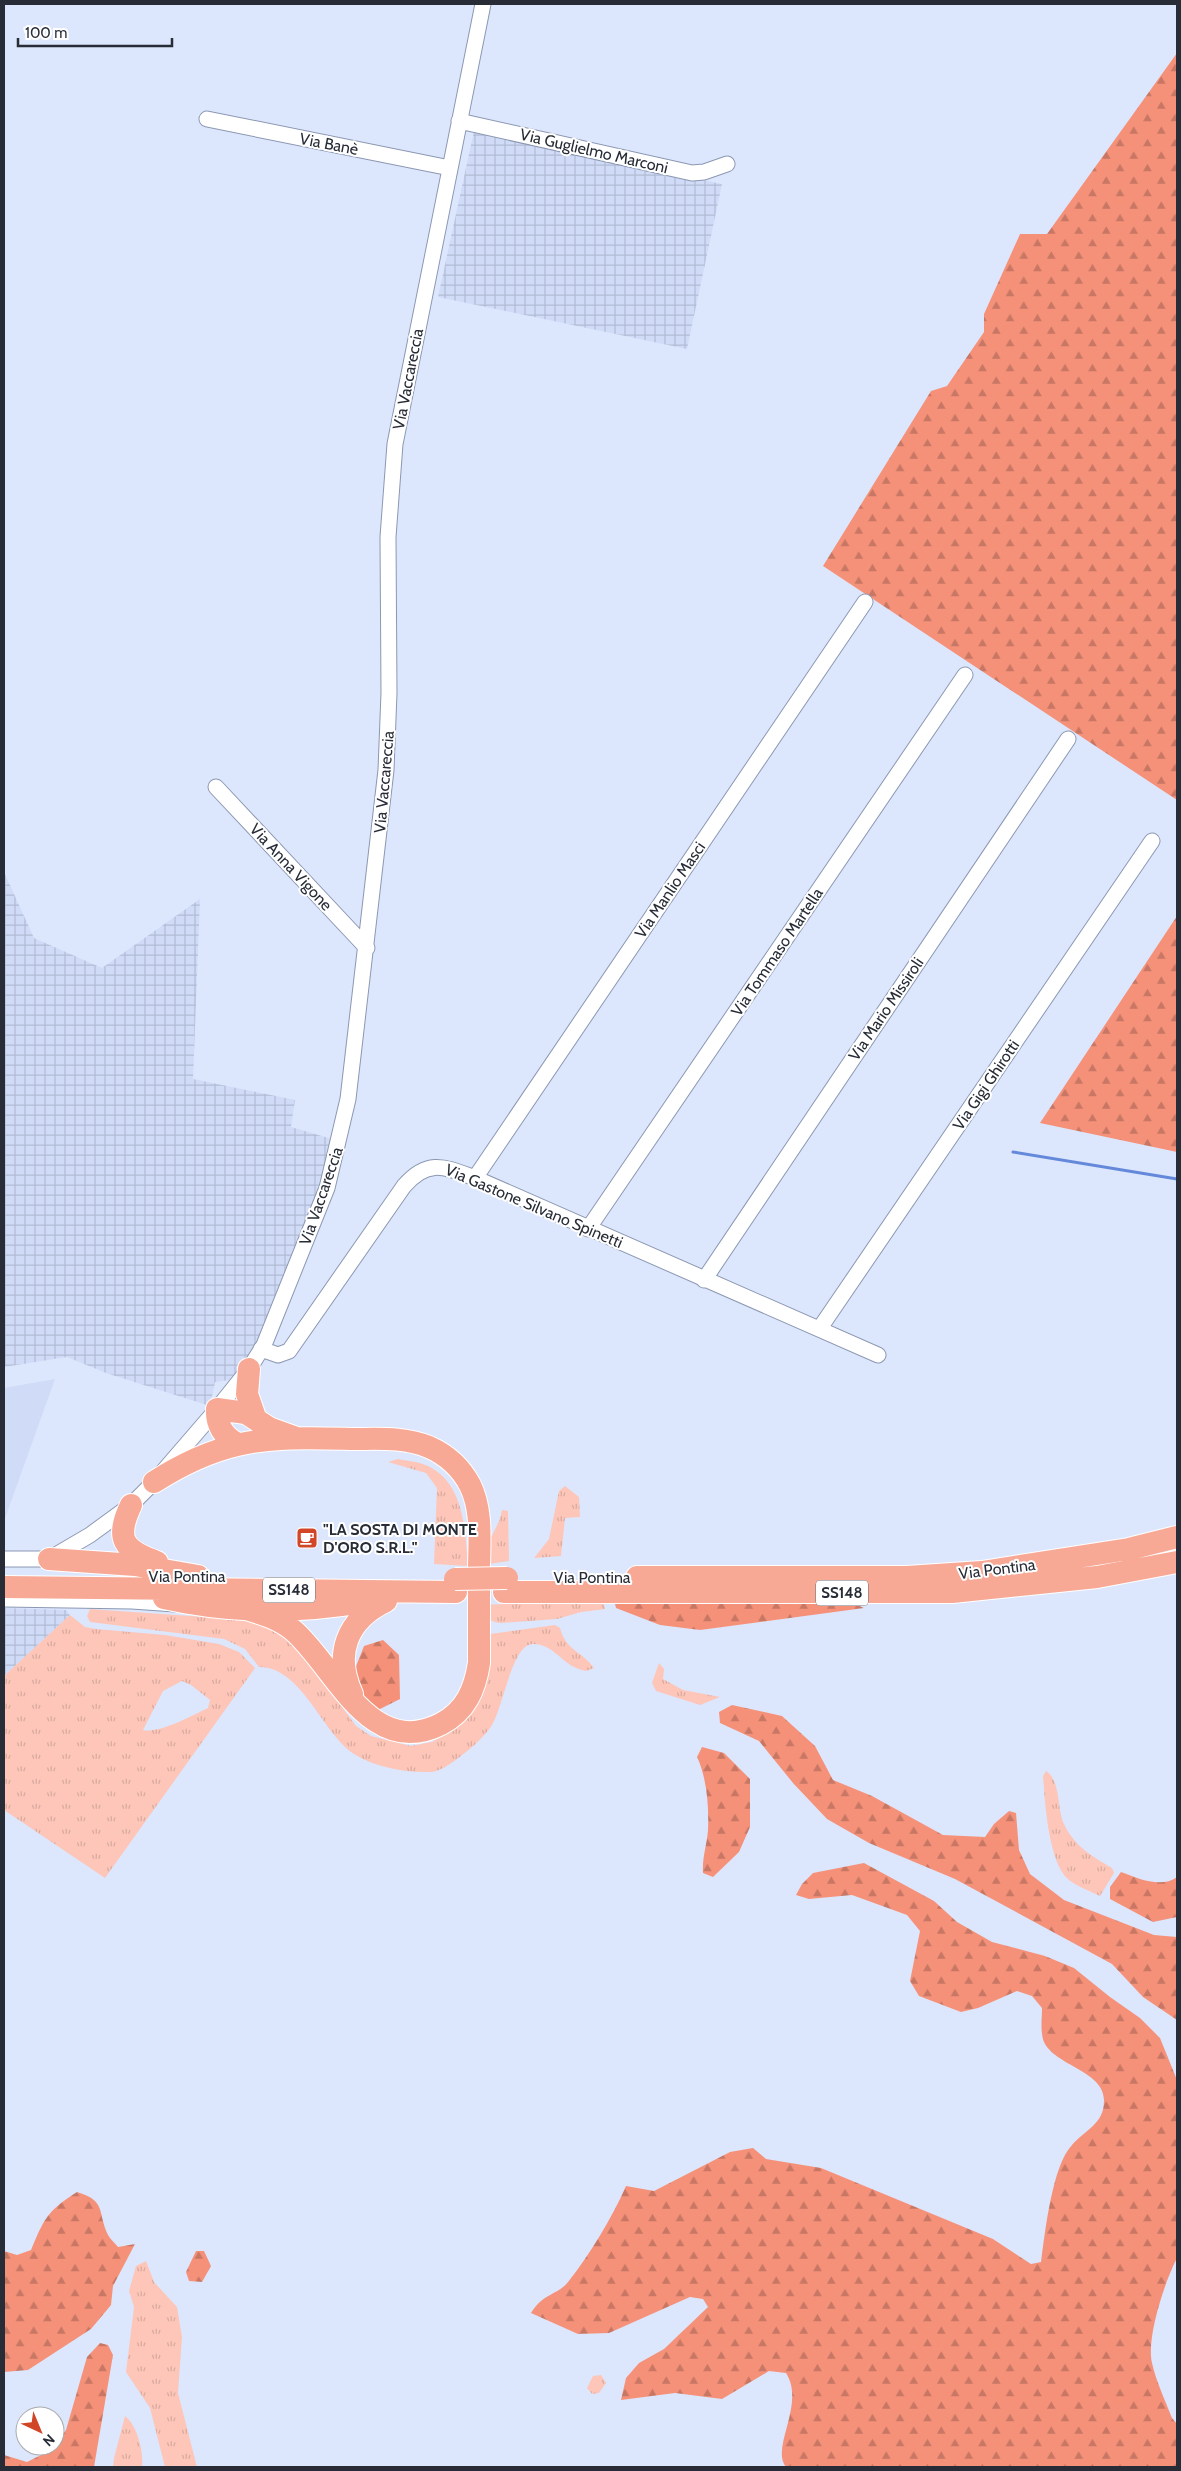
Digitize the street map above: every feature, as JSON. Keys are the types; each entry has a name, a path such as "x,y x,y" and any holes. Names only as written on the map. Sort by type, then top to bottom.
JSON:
{"highway":[{"path":"249,1369 247,1394 255,1417"},
{"path":"238,1444 222,1430 217,1420 217,1409 236,1410 255,1417 269,1428 295,1438"},
{"path":"154,1482 196,1459 238,1444 295,1438 396,1440 424,1445 442,1454 459,1468 470,1486 477,1504 480,1528 478,1662 475,1682 469,1698 461,1709 448,1720 429,1729 418,1731 391,1728 373,1719 357,1707 293,1631 273,1619 246,1609"},
{"path":"131,1505 122,1532 129,1549 140,1556 198,1576"},
{"name":"Via Pontina","path":"506,1585 907,1577 982,1572 1059,1561 1177,1537"},
{"path":"49,1559 118,1563 198,1576"},
{"name":"Via Pontina","path":"4,1587 506,1585 952,1592 1097,1577 1177,1562"},
{"name":"Via Pontina","path":"4,1574 198,1576 455,1585"},
{"path":"121,1588 197,1605 246,1609 317,1608 394,1598 455,1585"},
{"path":"357,1707 343,1668 345,1645 362,1617 394,1598"}],"street":[{"name":"Via Vaccareccia","path":"49,1559 83,1540 131,1505 154,1482 249,1369 261,1349 323,1200 336,1157 353,1068 388,738 388,552 392,472 401,412 483,4"},
{"name":"Via Banè","path":"208,119 450,168"},
{"name":"Via Guglielmo Marconi","path":"459,120 692,173 704,172 727,164"},
{"name":"Via Manlio Masci","path":"475,1178 865,602"},
{"name":"Via Tommaso Martella","path":"588,1229 965,675"},
{"name":"Via Mario Missiroli","path":"704,1280 1068,739"},
{"name":"Via Anna Vigone","path":"216,787 367,948"},
{"name":"Via Gigi Ghirotti","path":"820,1328 1152,842"},
{"name":"Via Gastone Silvano Spinetti","path":"261,1349 280,1355 290,1349 404,1186 414,1175 425,1169 440,1166 475,1178 878,1355"},
{"path":"4,1559 49,1559"},
{"name":"Via Pontina","path":"4,1599 132,1601 197,1605"}],"shaded area":[{"path":"474,131 722,184 687,349 438,297"},
{"path":"4,872 34,938 102,968 200,899 193,1079 295,1100 291,1127 332,1139 325,1173 257,1342 247,1363 229,1380 215,1382 210,1406 106,1373 67,1357 4,1367"},
{"path":"55,1379 4,1521 4,1388"},
{"path":"4,1608 66,1610 70,1615 4,1676"}],"green space":[{"path":"1177,53 1177,800 823,566 931,391 947,386 984,332 984,314 1020,234 1047,234"},
{"path":"1177,916 1177,1152 1040,1123"},
{"path":"398,1459 428,1466 440,1474 449,1484 461,1510 468,1566 434,1564 437,1488 426,1473 388,1462"},
{"path":"565,1486 579,1497 580,1517 565,1518 561,1556 534,1558 549,1539 559,1491"},
{"path":"502,1510 508,1511 509,1561 489,1564 489,1541"},
{"path":"603,1600 605,1609 581,1612 557,1619 501,1623 488,1618 480,1605"},
{"path":"614,1600 853,1603 864,1608 700,1630 660,1625 616,1608"},
{"path":"90,1609 248,1620 264,1625 295,1643 356,1726 371,1736 411,1746 432,1742 451,1731 490,1634 555,1625 560,1628 566,1642 594,1668 586,1671 575,1667 544,1646 533,1644 525,1647 513,1666 495,1720 483,1737 461,1756 441,1769 433,1772 411,1771 381,1766 354,1754 331,1731 299,1689 274,1670 259,1667 245,1649 224,1639 90,1622 87,1616"},
{"path":"70,1615 85,1627 165,1635 219,1644 239,1652 255,1668 105,1878 4,1810 4,1676","holes":["182,1681 191,1685 210,1700 208,1708 167,1727 143,1730 163,1691"]},
{"path":"383,1640 399,1655 400,1699 378,1710 366,1701 353,1674 364,1646"},
{"path":"659,1663 664,1669 663,1679 683,1690 720,1697 700,1705 656,1691 652,1683"},
{"path":"732,1705 782,1716 815,1746 833,1780 872,1796 943,1835 985,1837 994,1824 1009,1811 1016,1813 1019,1850 1030,1874 1064,1900 1154,1935 1177,1937 1177,2020 1143,1997 1112,1964 955,1879 869,1843 827,1819 793,1783 759,1741 720,1723 719,1712"},
{"path":"702,1747 724,1753 750,1779 750,1827 739,1852 713,1877 703,1873 708,1802 705,1783 697,1757"},
{"path":"1046,1771 1054,1781 1062,1818 1068,1832 1085,1850 1112,1868 1114,1873 1100,1896 1069,1880 1062,1872 1056,1860 1047,1815 1043,1776"},
{"path":"864,1863 934,1901 957,1922 992,1942 1045,1956 1074,1968 1140,2018 1160,2038 1177,2080 1177,2258 1158,2310 1151,2352 1158,2384 1172,2418 1177,2424 1177,2467 786,2467 782,2459 782,2449 791,2411 792,2398 791,2385 786,2373 769,2371 722,2399 675,2393 621,2400 626,2378 639,2363 664,2349 708,2307 703,2299 690,2297 609,2333 578,2334 531,2313 540,2302 560,2290 568,2282 592,2248 626,2186 654,2191 730,2152 753,2148 766,2159 821,2168 993,2239 1031,2264 1041,2262 1050,2200 1059,2168 1072,2145 1093,2126 1101,2115 1104,2101 1102,2091 1097,2082 1058,2057 1044,2042 1042,2034 1042,2008 1032,1996 1017,1991 978,2008 961,2012 919,1996 910,1981 920,1931 907,1915 852,1895 809,1899 796,1895 802,1884 813,1873"},
{"path":"1121,1872 1156,1882 1164,1882 1177,1877 1177,1917 1153,1922 1110,1899 1110,1887"},
{"path":"77,2192 86,2195 97,2203 108,2235 118,2247 135,2244 113,2286 111,2305 91,2329 28,2370 4,2372 4,2251 17,2255 31,2250 48,2216"},
{"path":"196,2251 204,2251 211,2266 202,2282 189,2281 186,2272"},
{"path":"146,2261 154,2282 177,2307 182,2337 178,2393 197,2467 165,2467 150,2408 126,2372 134,2307 129,2291 136,2266"},
{"path":"100,2343 108,2345 113,2355 94,2467 4,2467 4,2455 27,2462 39,2456 65,2456 65,2431 87,2357"},
{"path":"601,2375 606,2383 599,2393 592,2394 587,2388 593,2376"},
{"path":"125,2416 133,2426 139,2439 142,2467 113,2467"}],"waterway":[{"path":"1013,1152 1177,1179"}],"place":[{"name":"\"LA SOSTA DI MONTE D'ORO S.R.L.\"","path":"307,1538"}]}
